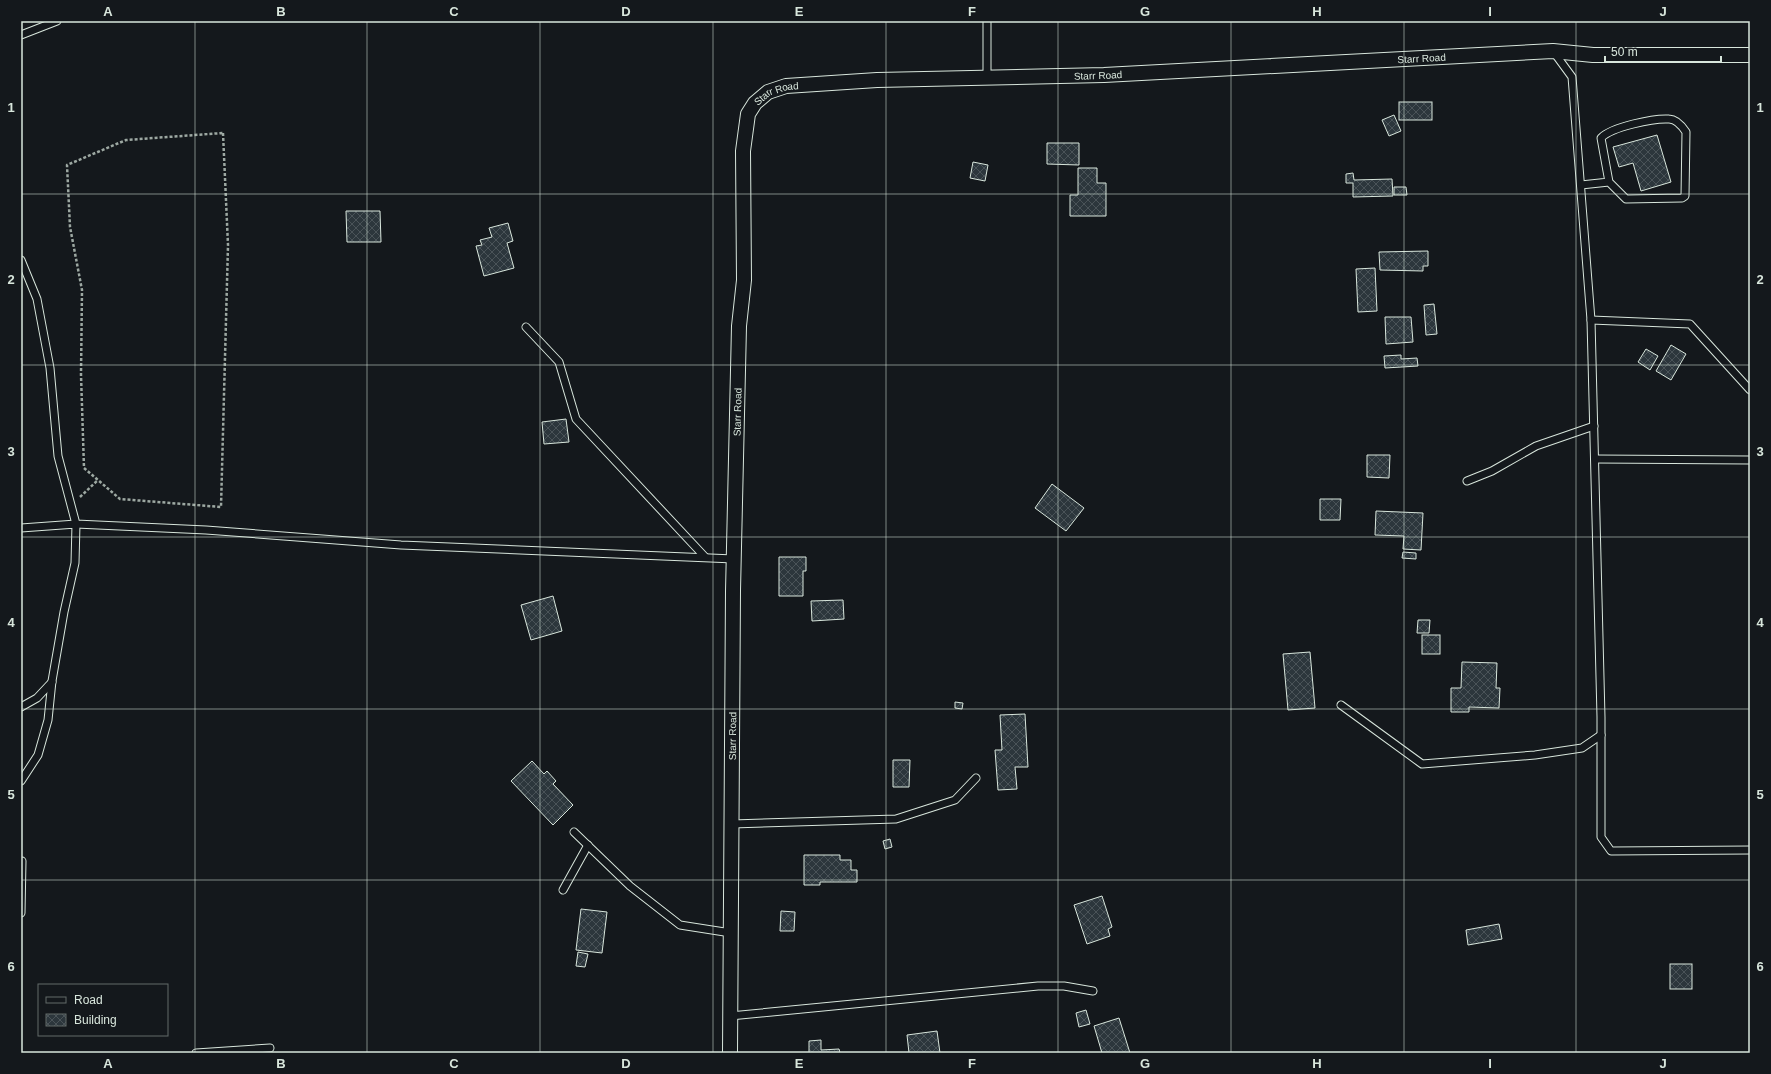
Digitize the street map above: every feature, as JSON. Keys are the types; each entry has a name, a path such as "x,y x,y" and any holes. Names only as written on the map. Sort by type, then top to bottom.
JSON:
{"street":[{"name":"Starr Road","path":"730,1053 734,559 739,326 744,280 743,151 748,114 755,103 768,92 786,86 877,80 1104,75 1553,51 1593,55 1750,55"}],"lane":[{"path":"21,35 57,21"},
{"path":"987,21 987,78"},
{"path":"1553,51 1572,77 1591,320 1601,735 1601,837 1611,851 1750,850"},
{"path":"1670,119 1681,125 1686,132 1685,196 1626,199 1609,182 1601,138 1606,132 1641,123 1670,119"},
{"path":"1581,185 1609,182"},
{"path":"21,260 37,299 50,368 58,456 76,524 74,563 52,681 48,720 38,755 21,781"},
{"path":"1591,320 1690,324 1750,390"},
{"path":"526,326 559,362 576,420 705,557"},
{"path":"1467,481 1492,471 1536,446 1594,426"},
{"path":"1594,459 1750,460"},
{"path":"21,528 76,524 206,530 402,545 734,559"},
{"path":"21,707 37,698 52,681"},
{"path":"1341,705 1422,764 1535,755 1582,748 1601,735"},
{"path":"732,824 896,819 955,800 976,778"},
{"path":"574,832 630,886 680,925 731,933"},
{"path":"562,890 588,846"},
{"path":"21,913 22,861"},
{"path":"730,1016 1038,986 1064,986 1093,991"},
{"path":"196,1053 270,1048"}],"path":[{"path":"223,133 228,245 221,507 120,499 98,480 84,468 81,376 82,290 70,227 67,165 126,140 223,133"},
{"path":"72,506 98,480"}],"building":[{"path":"1399,102 1432,102 1432,120 1399,120"},
{"path":"1394,115 1401,131 1389,136 1382,120"},
{"path":"1657,135 1671,182 1641,191 1633,163 1619,167 1613,147"},
{"path":"1047,143 1079,143 1079,165 1047,164"},
{"path":"973,162 988,165 985,181 970,178"},
{"path":"1078,168 1097,168 1097,183 1106,183 1106,216 1070,216 1070,195 1078,195"},
{"path":"1353,173 1354,180 1392,179 1393,196 1353,197 1353,183 1346,183 1346,174"},
{"path":"1394,187 1406,187 1407,195 1394,195"},
{"path":"346,211 380,211 381,242 347,242"},
{"path":"508,223 513,241 507,243 514,268 484,276 476,246 482,245 480,240 492,237 489,228"},
{"path":"1428,251 1428,266 1423,266 1423,271 1380,270 1379,252"},
{"path":"1375,268 1377,311 1358,312 1356,269"},
{"path":"1434,304 1437,334 1426,335 1424,305"},
{"path":"1385,317 1411,317 1413,342 1386,344"},
{"path":"1671,345 1686,354 1671,380 1656,371"},
{"path":"1646,349 1658,356 1650,370 1638,362"},
{"path":"1401,355 1401,359 1417,358 1418,366 1385,368 1384,356"},
{"path":"566,419 569,442 544,444 542,422"},
{"path":"1367,455 1390,455 1389,478 1367,477"},
{"path":"1052,484 1084,508 1066,531 1035,508"},
{"path":"1320,499 1341,499 1340,520 1320,520"},
{"path":"1376,511 1423,513 1421,550 1403,549 1404,536 1375,535"},
{"path":"1403,552 1416,553 1416,559 1402,558"},
{"path":"779,557 806,557 806,571 803,571 803,596 779,596"},
{"path":"553,596 562,631 531,640 521,605"},
{"path":"843,600 844,619 812,621 811,601"},
{"path":"1418,620 1430,620 1429,633 1417,633"},
{"path":"1422,635 1440,635 1440,654 1422,654"},
{"path":"1310,652 1315,708 1288,710 1283,654"},
{"path":"1462,662 1497,663 1496,688 1500,688 1499,708 1469,707 1469,712 1451,712 1451,688 1461,688"},
{"path":"955,702 963,703 962,709 955,708"},
{"path":"1025,714 1028,767 1015,767 1017,789 998,790 995,750 1002,750 1000,715"},
{"path":"893,760 910,760 909,787 893,787"},
{"path":"532,761 544,774 547,771 556,781 553,784 573,805 553,825 511,781"},
{"path":"890,839 892,847 885,849 883,841"},
{"path":"804,855 840,855 840,860 851,860 851,870 857,870 857,882 820,882 820,885 804,885"},
{"path":"1102,896 1112,927 1108,929 1110,936 1087,944 1074,905"},
{"path":"581,909 607,912 602,953 576,950"},
{"path":"781,911 795,912 794,931 780,931"},
{"path":"1499,924 1502,939 1468,945 1466,930"},
{"path":"578,952 588,954 585,967 576,966"},
{"path":"1670,964 1692,964 1692,989 1670,989"},
{"path":"1086,1010 1090,1024 1079,1027 1076,1013"},
{"path":"1119,1018 1130,1053 1102,1053 1094,1026"},
{"path":"937,1031 940,1053 909,1053 907,1035"},
{"path":"821,1040 821,1050 839,1049 840,1053 809,1053 809,1041"}]}
